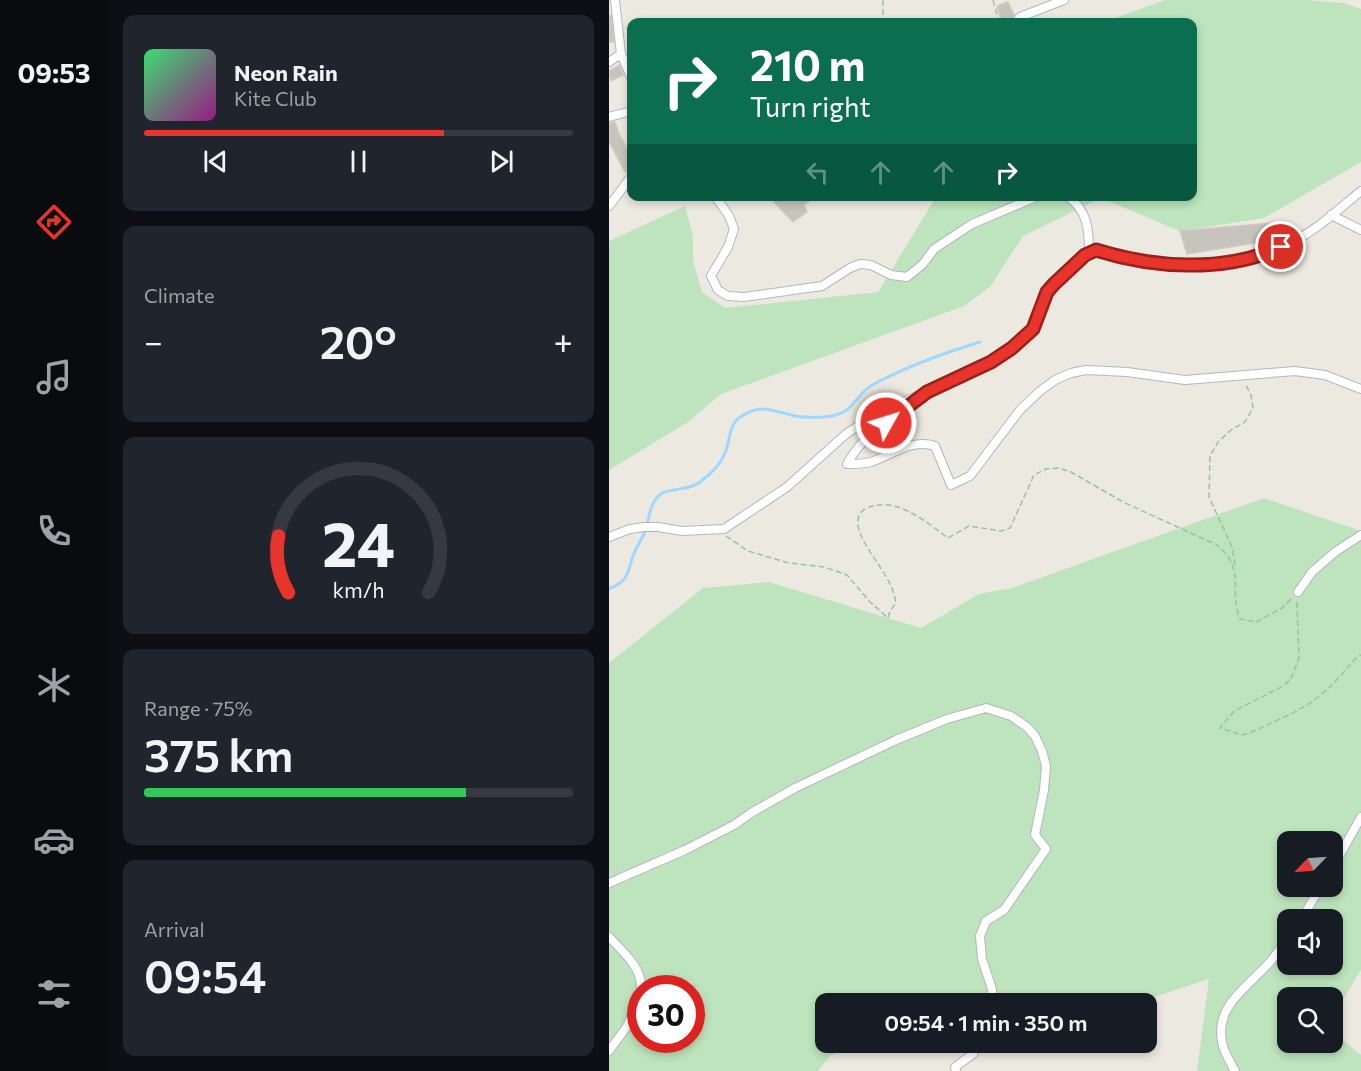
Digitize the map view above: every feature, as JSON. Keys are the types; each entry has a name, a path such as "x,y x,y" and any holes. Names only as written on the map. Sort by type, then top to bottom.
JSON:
{"street":[{"path":"615,0 621,54 627,68"},
{"path":"1019,18 1064,0"},
{"path":"609,62 621,54"},
{"path":"609,117 627,112"},
{"path":"609,206 627,182"},
{"path":"609,537 644,526 658,526 682,531 724,529 772,499 846,434 873,416 991,362 1012,348 1033,329 1047,292 1089,253 1096,250 1121,258 1154,263 1197,264 1241,260 1266,254 1296,240 1361,191"},
{"path":"718,201 729,216 734,229 711,276 718,290 728,296 744,297 822,286 860,264 871,265 891,275 907,277 923,264 934,249 972,225 1027,201"},
{"path":"1074,201 1080,206 1087,221 1089,253"},
{"path":"1331,215 1361,230"},
{"path":"927,392 886,421 862,442 853,451 847,464 869,462 912,444 928,444 935,446 951,485 970,476 1020,410 1040,391 1055,380 1086,370 1127,372 1185,380 1295,371 1325,375 1361,389"},
{"path":"1297,592 1312,572 1335,552 1361,535"},
{"path":"609,883 685,850 734,825 795,788 926,727 986,708 1011,716 1027,727 1035,736 1046,766 1044,790 1035,835 1046,849 1004,910 986,921 980,936 982,959 992,993"},
{"path":"1343,849 1361,817"},
{"path":"609,937 631,960 639,975"},
{"path":"1235,1071 1223,1046 1221,1027 1223,1013 1232,1000 1277,953"},
{"path":"609,1051 627,1026"},
{"path":"956,1071 955,1067 974,1053"}],"path":[{"path":"883,0 883,18"},
{"path":"993,0 998,18"},
{"path":"1242,376 1251,395 1253,408 1245,422 1231,430 1218,442 1210,456 1209,497 1232,548 1236,607 1241,620 1256,622 1274,614 1297,592"},
{"path":"717,530 748,551 789,563 824,567 847,574 870,602 888,618 896,603 894,594 860,533 857,519 862,511 874,505 898,508 913,514 948,538 969,526 1001,531 1010,528 1034,475 1046,469 1058,468 1071,472 1123,502 1217,545 1229,554 1235,568"},
{"path":"1297,592 1299,658 1291,679 1283,686 1234,711 1220,728 1242,735 1297,710 1317,698 1361,655"}],"green space":[{"path":"1165,0 1306,0 1343,3 1361,9 1361,162 1264,218 1180,231 1108,201 1197,201 1197,18 1115,18"},
{"path":"1095,201 1023,236 990,287 964,306 721,394 688,422 609,470 609,241 685,206 693,236 693,261 702,292 725,308 878,292 933,202"},
{"path":"1264,498 1361,531 1361,970 1343,999 1343,987 1277,987 1277,1053 1343,1053 1343,1040 1361,1055 1361,1071 1197,1071 1209,979 1157,996 1157,993 815,993 815,1053 837,1053 830,1056 818,1071 609,1071 609,663 703,588 769,582 921,628 979,594 1012,588"}],"building":[{"path":"1008,2 1014,15 1012,18 1001,18 997,6"},
{"path":"611,15 614,42 609,42 609,16"},
{"path":"619,65 623,75 611,81 609,71"},
{"path":"615,122 627,148 627,170 625,172 609,142 609,123"},
{"path":"809,201 804,205 807,212 793,222 774,202"},
{"path":"1273,223 1273,240 1187,254 1180,231"}],"waterway":[{"path":"609,589 623,580 627,574 634,553 646,530 655,500 664,492 694,485 710,473 726,451 735,421 746,413 765,409 806,417 827,417 840,414 874,384 926,360 980,342"}],"route":[{"path":"886,423 927,392 991,362 1012,348 1033,329 1043,308 1047,292 1085,255 1096,250 1121,258 1154,263 1197,264 1241,260 1266,254 1281,247"}]}
